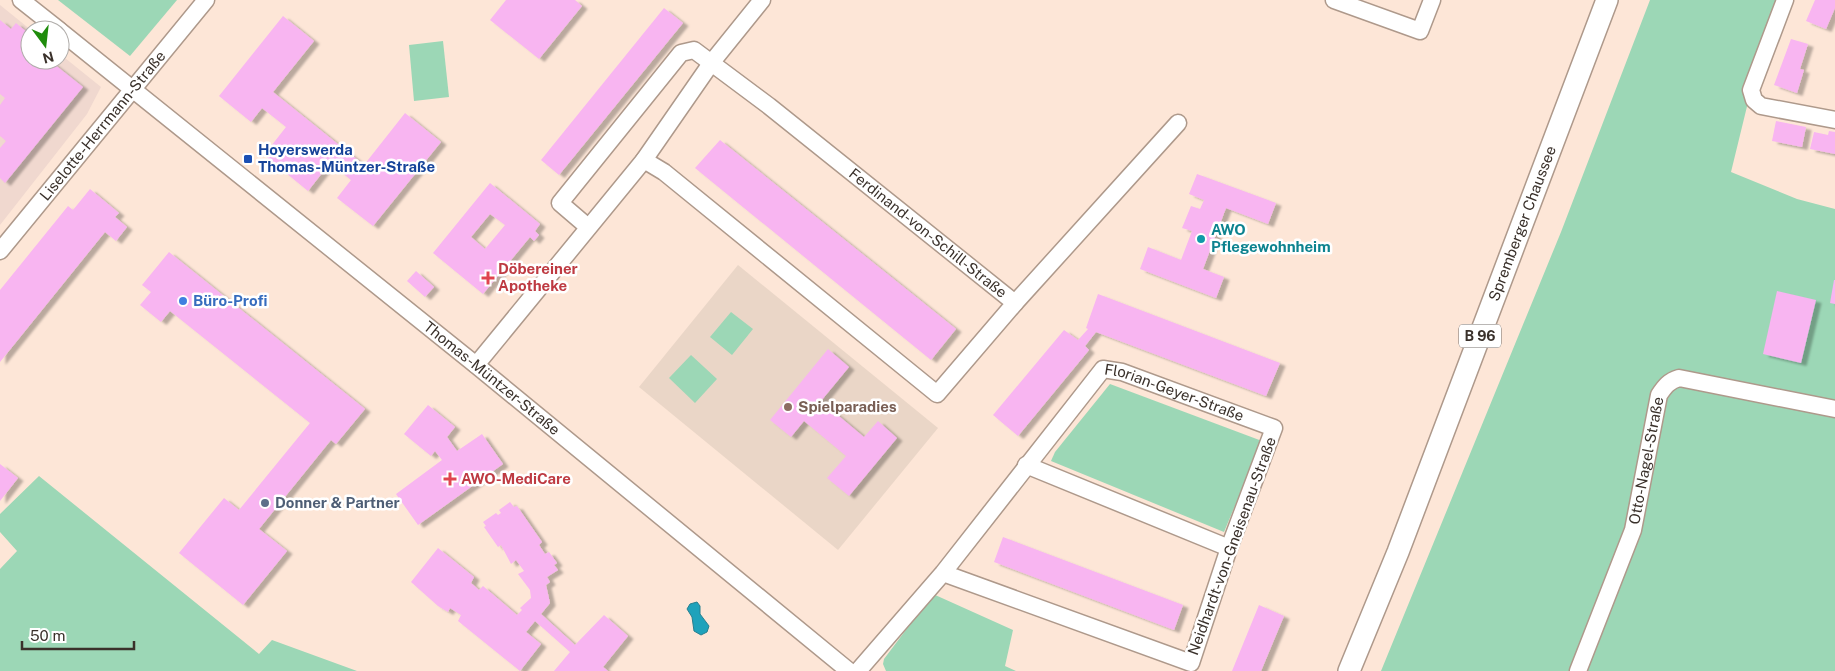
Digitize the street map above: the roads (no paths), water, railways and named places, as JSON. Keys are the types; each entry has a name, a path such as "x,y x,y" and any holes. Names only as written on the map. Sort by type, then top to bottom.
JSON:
{"main road":[{"name":"Spremberger Chaussee","path":"1349,671 1398,552 1607,0"}],"street":[{"name":"Thomas-Müntzer-Straße","path":"21,0 47,20"},
{"name":"Liselotte-Herrmann-Straße","path":"0,251 206,0"},
{"path":"476,365 644,160 712,62 762,0"},
{"path":"1334,0 1420,31 1432,0"},
{"path":"1785,0 1751,90 1754,100 1761,106 1835,120"},
{"name":"Thomas-Müntzer-Straße","path":"70,38 476,365 849,671"},
{"name":"Ferdinand-von-Schill-Straße","path":"588,227 560,203 681,53 694,50 712,62 1015,303 937,394 664,172 644,160"},
{"path":"1015,303 1178,123"},
{"name":"Florian-Geyer-Straße","path":"858,671 943,573 1103,369 1122,372 1274,428"},
{"name":"Otto-Nagel-Straße","path":"1578,671 1633,530 1659,395 1664,387 1671,380 1679,378 1835,409"},
{"name":"Neidhardt-von-Gneisenau-Straße","path":"943,573 1190,663 1229,548 1274,428"},
{"path":"1026,465 1229,548"}],"water":[{"path":"697,602 700,606 700,614 709,626 707,632 701,635 694,631 692,617 687,609 690,604"}],"place":[{"name":"Hoyerswerda Thomas-Müntzer-Straße","path":"248,159"},
{"name":"AWO Pflegewohnheim","path":"1201,239"},
{"name":"Döbereiner Apotheke","path":"488,278"},
{"name":"Büro-Profi","path":"183,301"},
{"name":"Spielparadies","path":"788,407"},
{"name":"AWO-MediCare","path":"450,479"},
{"name":"Donner & Partner","path":"265,503"}]}
